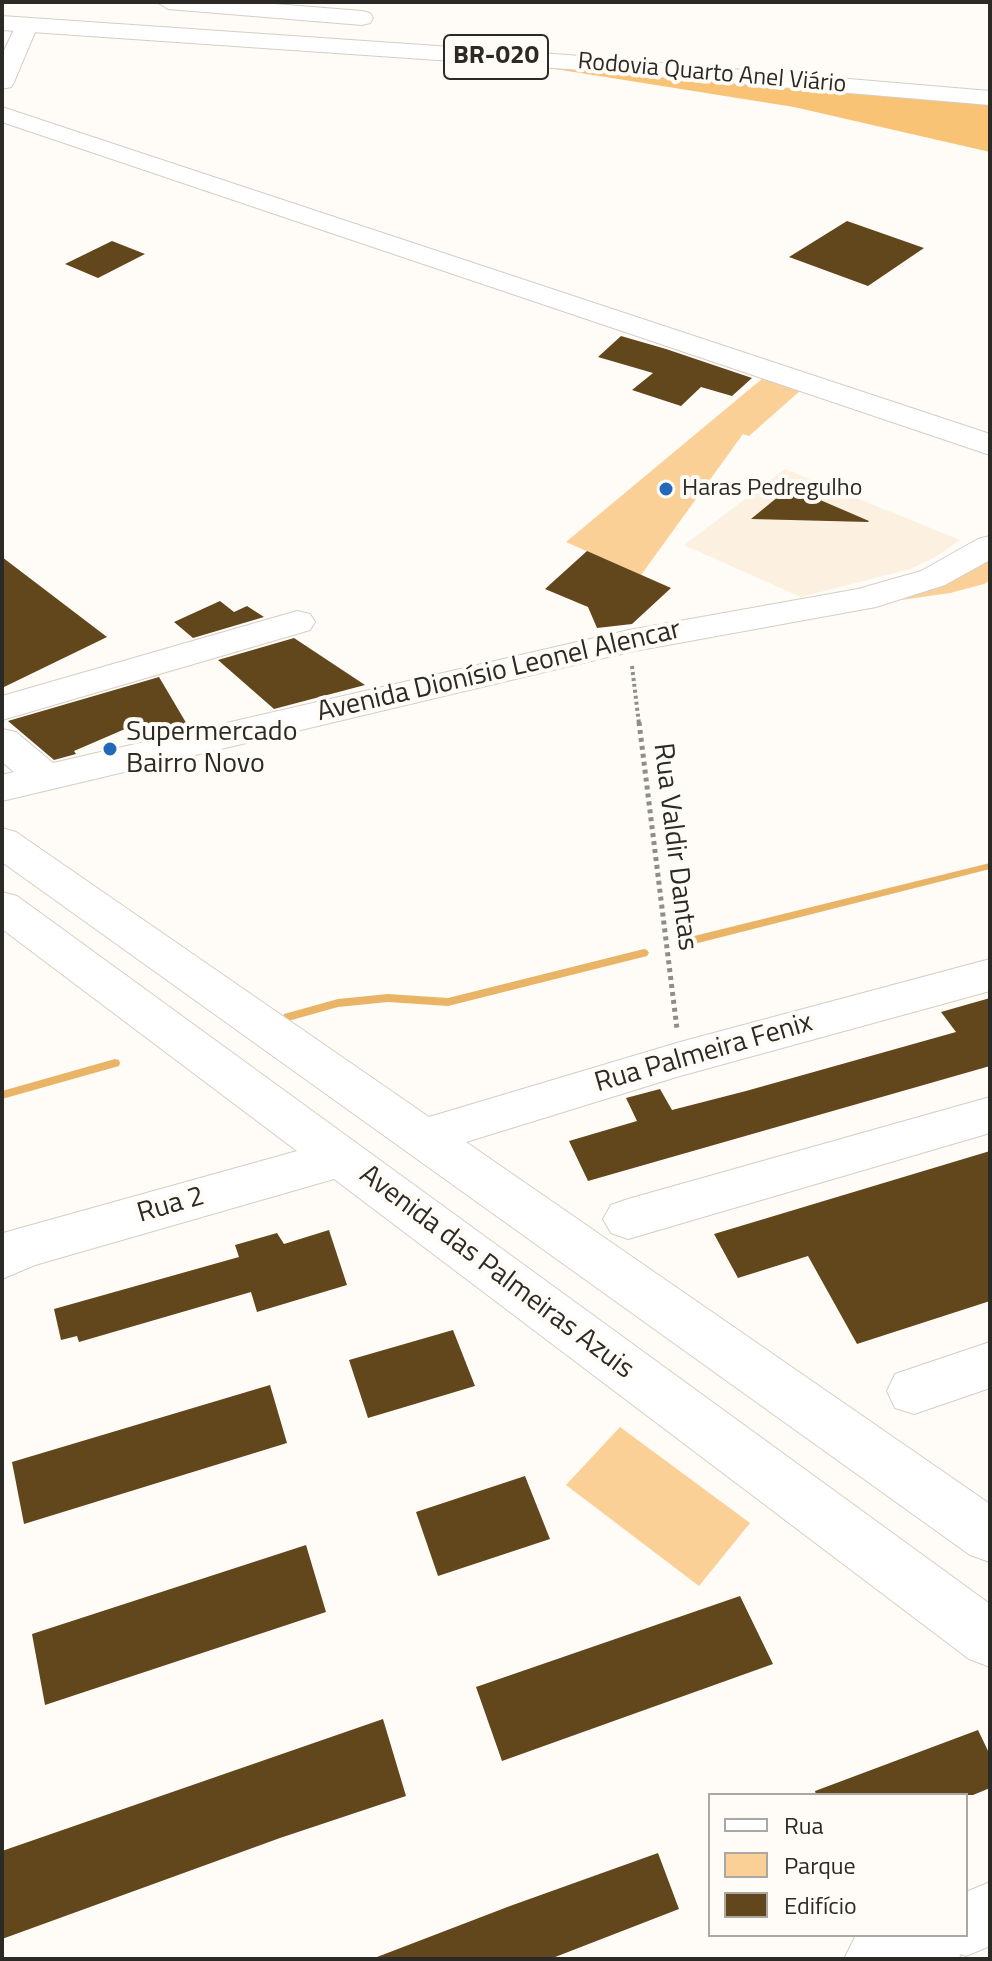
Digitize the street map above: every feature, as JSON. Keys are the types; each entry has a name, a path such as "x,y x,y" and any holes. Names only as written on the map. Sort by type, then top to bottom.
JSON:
{"main road":[{"path":"168,2 380,20"},
{"name":"Rodovia Quarto Anel Viário","path":"2,23 568,62 990,98"},
{"path":"2,82 27,25"},
{"path":"2,114 990,445"},
{"name":"Avenida Dionísio Leonel Alencar","path":"2,788 629,641 863,599 933,578 990,546"},
{"path":"2,708 297,622"},
{"path":"2,741 43,776"},
{"path":"2,842 990,1536"},
{"name":"Avenida das Palmeiras Azuis","path":"2,907 990,1639"},
{"name":"Rua Palmeira Fenix","path":"420,1138 680,1059 990,975"},
{"path":"628,1219 990,1115"},
{"name":"Rua 2","path":"2,1258 21,1248 341,1158"},
{"path":"914,1391 990,1365"},
{"path":"968,1923 990,1914"},
{"path":"877,1959 932,1937"}],"path":[{"name":"Rua Valdir Dantas","path":"629,641 680,1059"}],"shaded area":[{"path":"505,61 990,103 990,152 794,107"},
{"path":"785,469 960,540 910,569 801,597 684,545"}],"green space":[{"name":"Haras Pedregulho","path":"763,378 801,390 749,436 743,434 641,575 566,542"},
{"path":"990,557 990,580 984,584 950,593 901,600 942,584"},
{"path":"620,1427 750,1523 699,1586 566,1485"}],"building":[{"path":"847,221 924,248 868,286 789,257"},
{"path":"112,241 145,254 98,278 65,264"},
{"path":"621,336 752,378 732,396 701,387 681,406 632,390 653,373 598,357"},
{"path":"790,487 869,521 751,519"},
{"path":"587,551 671,588 632,624 597,628 588,607 545,589"},
{"path":"2,557 107,637 2,688"},
{"path":"220,601 234,612 247,606 264,617 193,638 174,622"},
{"path":"294,638 365,685 274,709 218,660"},
{"path":"159,677 188,726 135,740 125,729 74,751 76,754 54,760 8,721"},
{"path":"990,998 990,1066 588,1181 569,1141 637,1121 626,1098 660,1089 672,1110 746,1091 956,1032 941,1012"},
{"path":"990,1151 990,1301 857,1344 808,1256 738,1278 714,1234"},
{"path":"329,1230 347,1285 257,1312 251,1292 79,1342 77,1336 61,1340 54,1309 239,1257 235,1245 277,1233 284,1244"},
{"path":"453,1330 475,1386 368,1418 349,1360"},
{"path":"270,1385 287,1443 24,1524 12,1462"},
{"path":"525,1476 550,1539 438,1576 416,1512"},
{"path":"306,1545 326,1612 45,1705 32,1634"},
{"path":"740,1596 773,1664 502,1761 476,1687"},
{"path":"383,1719 406,1796 280,1838 2,1939 2,1851"},
{"path":"978,1730 990,1755 990,1788 973,1795 815,1791"},
{"path":"658,1853 679,1909 550,1959 377,1957 510,1906"}],"waterway":[{"path":"690,941 990,866"},
{"path":"288,1017 338,1003 388,998 448,1002 644,953"},
{"path":"2,1095 115,1063"}],"place":[{"name":"Haras Pedregulho","path":"666,489"},
{"name":"Supermercado Bairro Novo","path":"110,749"}]}
